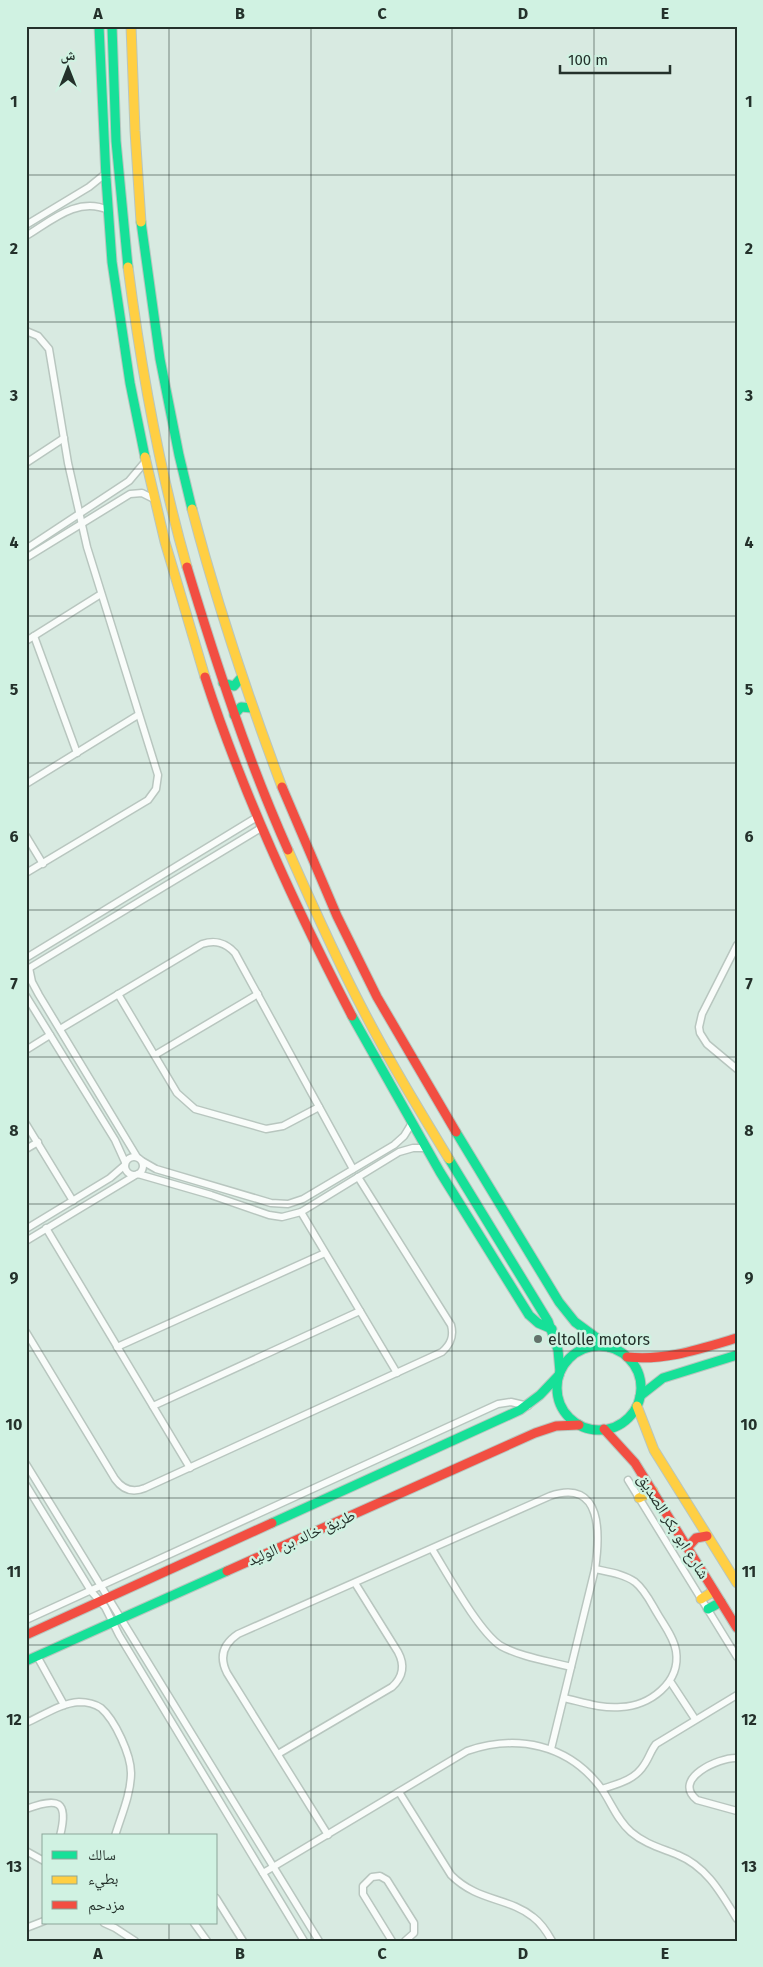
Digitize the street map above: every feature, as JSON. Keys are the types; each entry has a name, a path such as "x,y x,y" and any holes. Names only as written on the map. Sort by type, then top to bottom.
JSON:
{"main road":[{"path":"99,26 105,174 118,304 145,462 198,653 261,828 305,925 348,1011 412,1123 529,1315 538,1324 552,1330"},
{"path":"112,26 116,133 124,238 141,359 168,496 193,587 234,715 277,828 319,923 361,1007 397,1071 552,1330 558,1350 560,1373 558,1392 562,1408 570,1418 587,1428 604,1429 614,1427 632,1415 637,1406 641,1387 638,1371 627,1357 609,1347 575,1322 559,1302 490,1191 378,997 337,916 285,798 241,678 211,582 177,446 160,359 142,235 135,132 131,26"},
{"path":"223,683 234,686 241,678"},
{"path":"234,715 241,707 252,708"},
{"path":"627,1357 647,1359 678,1354 737,1338"},
{"path":"560,1373 572,1356 580,1351 589,1347 609,1347"},
{"path":"678,1354 682,1372"},
{"path":"640,1396 663,1378 737,1355"},
{"name":"طريق خالد بن الوليد","path":"26,1635 528,1406 560,1373"},
{"name":"شارع ابو بكر الصديق","path":"637,1406 646,1434 654,1450 737,1583"},
{"name":"طريق خالد بن الوليد","path":"26,1661 535,1433 556,1426 579,1424"},
{"name":"شارع ابو بكر الصديق","path":"604,1429 625,1450 653,1491 737,1628"},
{"path":"639,1498 653,1491"},
{"path":"688,1548 696,1538 707,1536"},
{"path":"701,1599 714,1591"},
{"path":"708,1609 721,1602"}],"street":[{"path":"26,225 89,187 105,174"},
{"path":"26,236 75,207 95,205 108,210"},
{"path":"26,331 38,336 50,349 64,438 79,514 101,594 158,775 158,782 153,795 142,804 26,873"},
{"path":"26,464 64,438"},
{"path":"26,549 129,481 145,462"},
{"path":"26,558 130,494 142,493 154,499"},
{"path":"26,641 101,594"},
{"path":"34,636 77,753"},
{"path":"26,784 138,715"},
{"path":"26,958 257,817"},
{"path":"26,1240 136,1175 143,1168 140,1159 35,989 28,969 261,828"},
{"path":"26,836 43,864"},
{"path":"60,1029 202,944 224,943 235,952 353,1169"},
{"path":"737,945 702,1014 699,1027 702,1039 737,1069"},
{"path":"118,994 178,1093 195,1109 266,1129 282,1126 319,1107"},
{"path":"155,1055 258,994"},
{"path":"26,996 116,1140 128,1174 211,1195 269,1215 282,1217 301,1212 399,1152 413,1148 427,1148"},
{"path":"26,1050 50,1035"},
{"path":"26,1229 110,1178 132,1157 161,1170 271,1203 282,1205 299,1201 394,1146 404,1136 412,1123"},
{"path":"26,1124 73,1201"},
{"path":"26,1149 38,1142"},
{"path":"26,1332 118,1484 128,1490 140,1490 442,1352 450,1342 452,1330 448,1320 358,1177"},
{"path":"301,1212 397,1373"},
{"path":"46,1228 190,1468"},
{"path":"117,1347 325,1253"},
{"path":"153,1406 360,1311"},
{"path":"26,1620 498,1404 511,1402 528,1406"},
{"path":"26,1464 101,1586 104,1600 318,1941"},
{"path":"628,1480 737,1657"},
{"path":"26,1485 91,1591 104,1600"},
{"path":"328,1835 227,1674 222,1656 230,1639 550,1496 570,1492 584,1499 594,1510 598,1531 595,1568 551,1749"},
{"path":"432,1549 484,1630 496,1642 510,1650 571,1667"},
{"path":"564,1698 610,1707 633,1706 654,1696 670,1681 674,1671 676,1651 673,1641 645,1593 634,1581 627,1577 595,1568"},
{"path":"278,1754 392,1687 401,1674 402,1659 355,1583"},
{"path":"117,1620 119,1636 304,1941"},
{"path":"37,1656 64,1706"},
{"path":"670,1681 695,1720"},
{"path":"602,1789 633,1777 645,1764 656,1744 737,1695"},
{"path":"26,1724 77,1702 89,1703 99,1707 108,1716 125,1747 130,1761 130,1784 116,1834"},
{"path":"263,1873 467,1751 481,1746 509,1742 537,1745 551,1749 581,1767 602,1789 624,1825 630,1831 652,1846 678,1855 696,1865 716,1886 737,1919"},
{"path":"737,1758 724,1759 698,1772 691,1781 690,1787 693,1797 697,1800 737,1811"},
{"path":"399,1792 451,1875 472,1892 526,1912 540,1923 552,1941"},
{"path":"26,1809 44,1802 52,1801 59,1804 63,1810 64,1818 60,1834"},
{"path":"26,1852 42,1860"},
{"path":"392,1941 363,1894 364,1886 372,1877 380,1876 387,1880 414,1923 414,1933 405,1941"},
{"path":"218,1901 242,1941"},
{"path":"729,1907 737,1902"},
{"path":"26,1928 42,1922"},
{"path":"106,1924 135,1941"},
{"path":"195,1924 207,1941"}],"traffic: fast":[{"path":"99,26 112,262 130,383 145,457"},
{"path":"112,26 116,141 128,267"},
{"path":"141,222 160,359 192,509"},
{"path":"223,683 234,686 241,678"},
{"path":"234,715 241,707 252,708"},
{"path":"352,1016 440,1172 529,1315 538,1323 552,1329"},
{"path":"456,1132 559,1302 575,1322 609,1347"},
{"path":"449,1159 548,1321 558,1350 560,1372"},
{"path":"599,1346 615,1349 629,1358 638,1372 641,1388 638,1404 629,1418 615,1427 599,1430 583,1427 569,1418 560,1404 557,1388 560,1372 569,1358 583,1349 599,1346"},
{"path":"640,1396 663,1378 737,1355"},
{"path":"272,1523 520,1410 540,1395 559,1375"},
{"path":"26,1661 227,1571"},
{"path":"708,1609 721,1602"}],"traffic: slow":[{"path":"131,26 141,222"},
{"path":"128,267 159,456 187,567"},
{"path":"145,457 165,542 205,677"},
{"path":"192,509 233,649 282,787"},
{"path":"288,850 332,947 370,1024 449,1159"},
{"path":"637,1406 654,1450 737,1583"},
{"path":"639,1498 653,1491"},
{"path":"701,1599 714,1591"}],"traffic: jam":[{"path":"187,567 233,710 288,850"},
{"path":"205,677 236,764 271,850 310,934 352,1016"},
{"path":"282,787 337,916 377,997 456,1132"},
{"path":"627,1357 669,1356 737,1338"},
{"path":"227,1571 535,1433 556,1426 579,1425"},
{"path":"604,1429 635,1463 737,1628"},
{"path":"26,1635 272,1523"},
{"path":"688,1547 696,1538 707,1536"}],"place":[{"name":"eltolle motors","path":"538,1339"}]}
